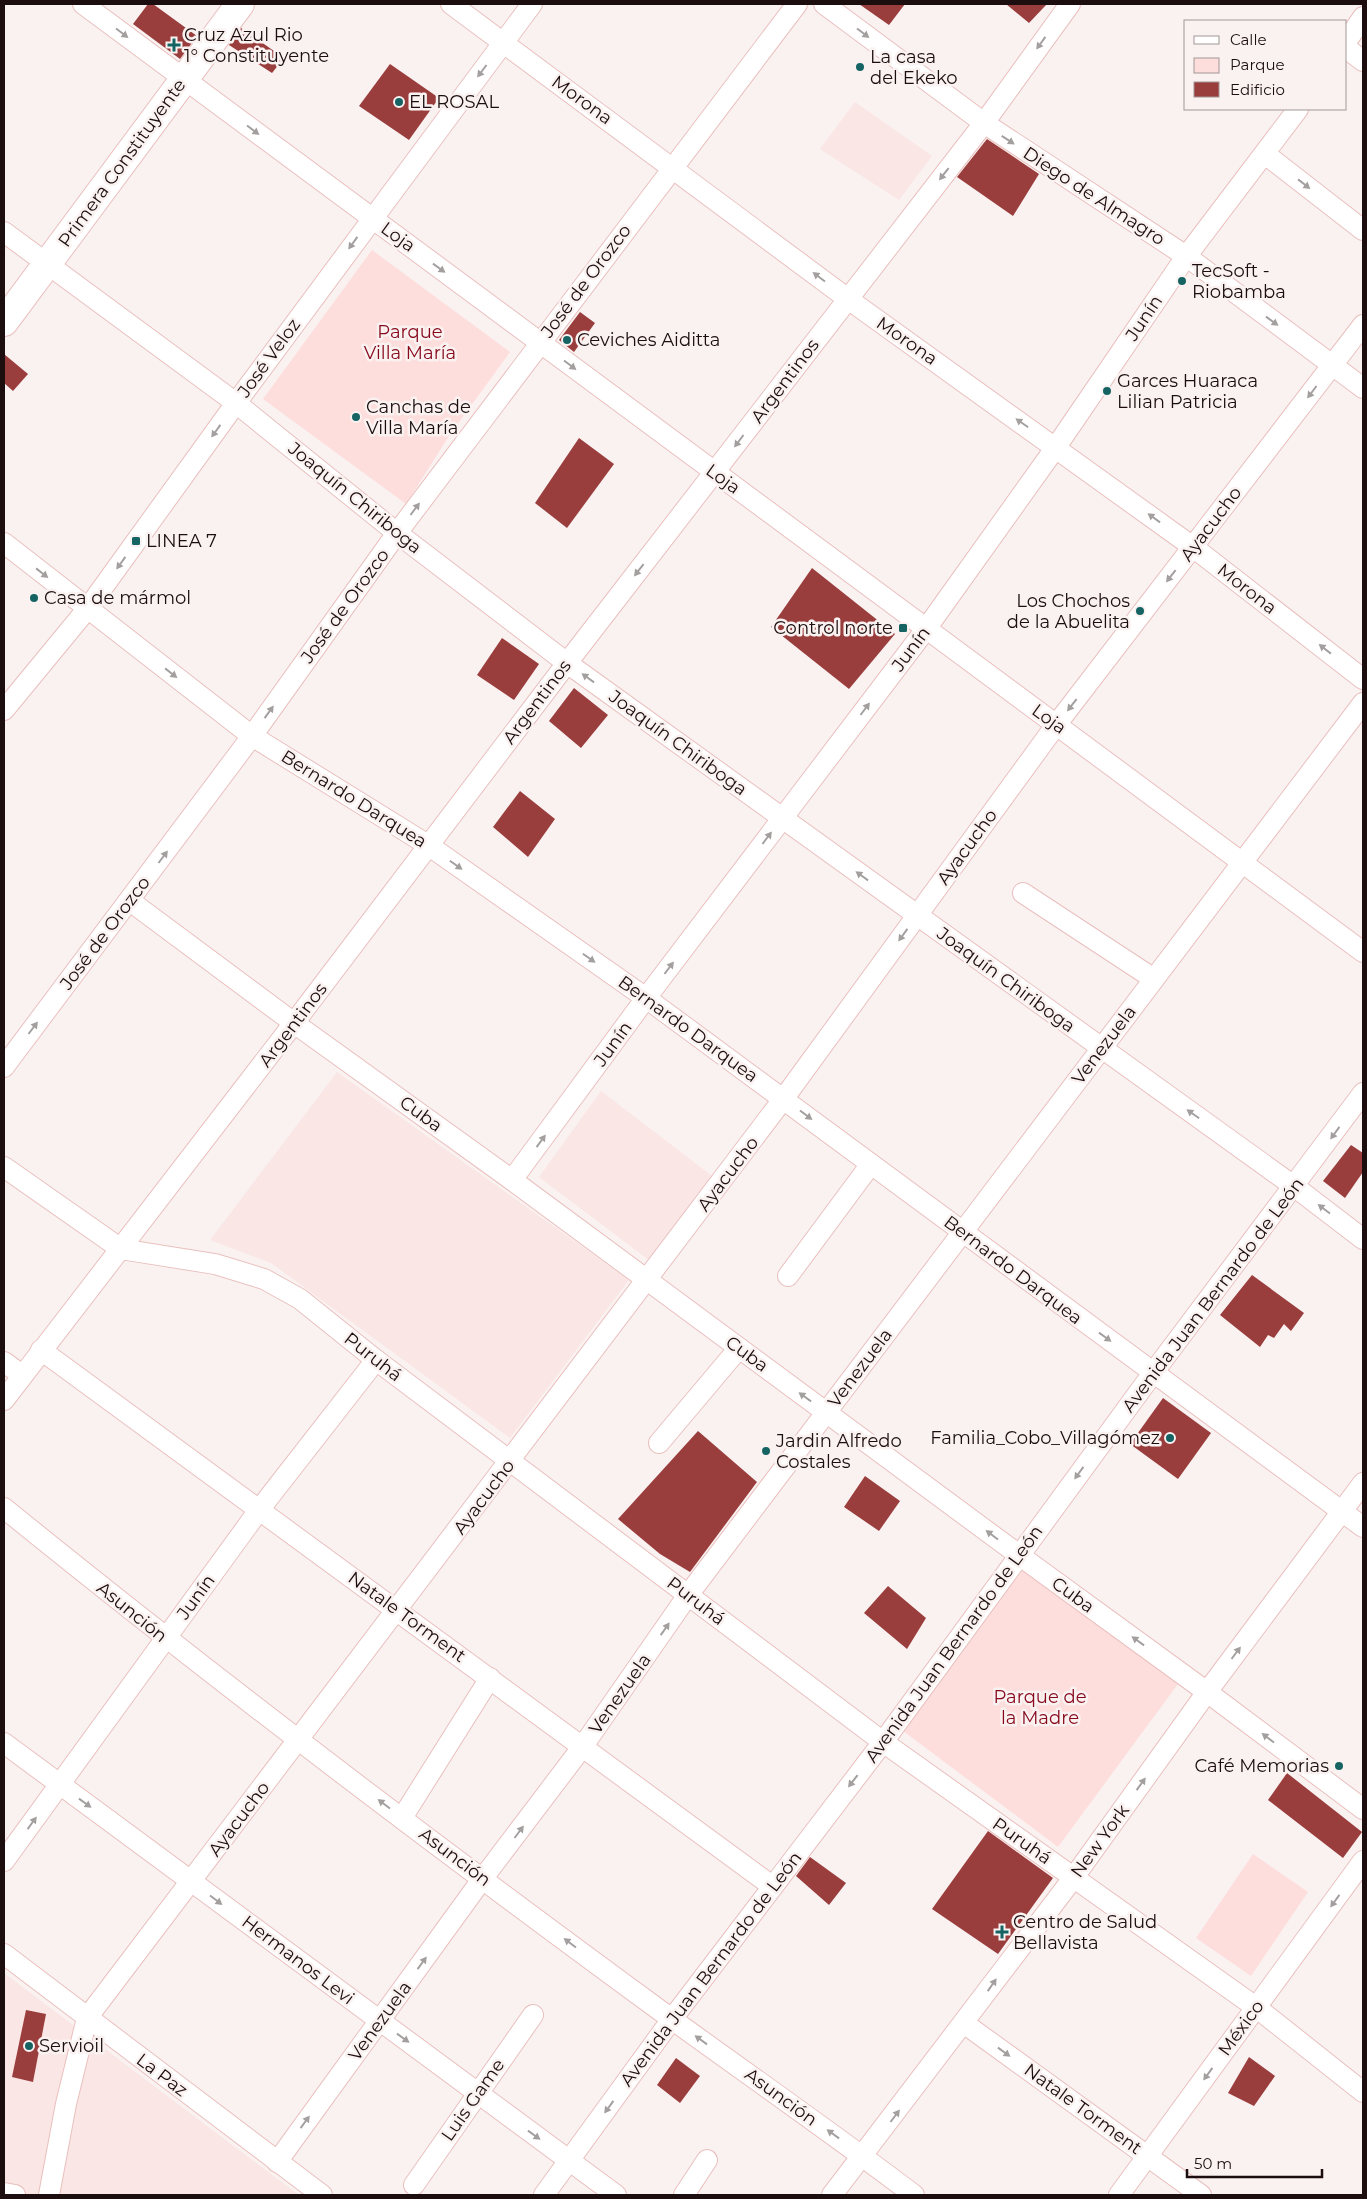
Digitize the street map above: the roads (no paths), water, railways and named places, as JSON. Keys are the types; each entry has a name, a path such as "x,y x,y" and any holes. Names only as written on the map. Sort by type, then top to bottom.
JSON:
{"main road":[{"name":"Primera Constituyente","path":"4,322 240,4"}],"street":[{"name":"Loja","path":"83,4 1363,952"},
{"name":"Morona","path":"451,4 673,167 848,299 1194,547 1363,679"},
{"name":"José Veloz","path":"4,710 88,608 236,403 532,4"},
{"name":"José de Orozco","path":"4,1067 252,736 397,533 797,4"},
{"name":"Diego de Almagro","path":"824,4 984,124 1186,256 1363,388"},
{"name":"Argentinos","path":"4,1400 40,1350 121,1249 567,663 984,124 1070,4"},
{"path":"1347,41 1363,17"},
{"path":"1347,49 1363,61"},
{"name":"Junín","path":"512,1180 646,998 926,629 1056,447 1186,256 1297,110"},
{"path":"1265,154 1363,230"},
{"name":"Joaquín Chiriboga","path":"4,232 236,403 397,533 567,663 1295,1187 1363,1238"},
{"name":"Ayacucho","path":"87,2018 648,1280 784,1098 1056,725 1363,325"},
{"name":"Bernardo Darquea","path":"4,544 252,736 428,845 646,998 1363,1527"},
{"name":"Venezuela","path":"277,2162 483,1878 583,1746 688,1596 1363,703"},
{"path":"1023,893 1154,979"},
{"name":"Cuba","path":"130,900 294,1023 512,1180 1363,1809"},
{"name":"Avenida Juan Bernardo de León","path":"544,2195 672,2019 883,1742 1018,1555 1363,1094"},
{"path":"788,1276 871,1164"},
{"name":"Puruhá","path":"4,1167 121,1249 215,1264 264,1279 300,1299 376,1360 883,1742 1257,2008 1363,2092"},
{"path":"659,1443 739,1348"},
{"name":"Natale Torment","path":"40,1350 772,1886"},
{"name":"Junín","path":"4,1861 259,1510 376,1360"},
{"path":"4,1362 22,1375"},
{"name":"New York","path":"832,2195 965,2024 1001,1972 1074,1877 1207,1692 1363,1483"},
{"name":"Asunción","path":"4,1508 165,1639 298,1740 672,2019 864,2156 914,2195"},
{"path":"402,1818 490,1678"},
{"name":"Hermanos Levi","path":"4,1743 616,2195"},
{"name":"México","path":"1119,2195 1363,1861"},
{"name":"La Paz","path":"4,1954 322,2195"},
{"name":"Luis Game","path":"414,2185 532,2015"},
{"path":"49,2195 66,2104 87,2018"},
{"name":"Natale Torment","path":"965,2024 1201,2195"},
{"path":"684,2195 707,2160"},
{"path":"4,2193 15,2195"}],"place":[{"name":"Cruz Azul Rio 1° Constituyente","path":"174,45"},
{"name":"La casa del Ekeko","path":"860,67"},
{"name":"EL ROSAL","path":"399,102"},
{"name":"TecSoft - Riobamba","path":"1182,281"},
{"name":"Ceviches Aiditta","path":"567,340"},
{"name":"Garces Huaraca Lilian Patricia","path":"1107,391"},
{"name":"Canchas de Villa María","path":"356,417"},
{"name":"LINEA 7","path":"136,541"},
{"name":"Casa de mármol","path":"34,598"},
{"name":"Los Chochos de la Abuelita","path":"1140,611"},
{"name":"Control norte","path":"903,628"},
{"name":"Familia_Cobo_Villagómez","path":"1170,1438"},
{"name":"Jardin Alfredo Costales","path":"766,1451"},
{"name":"Café Memorias","path":"1339,1766"},
{"name":"Centro de Salud Bellavista","path":"1002,1932"},
{"name":"Servioil","path":"29,2046"}],"park label":[{"name":"Parque Villa María","path":"410,342"},
{"name":"Parque de la Madre","path":"1040,1707"}]}
